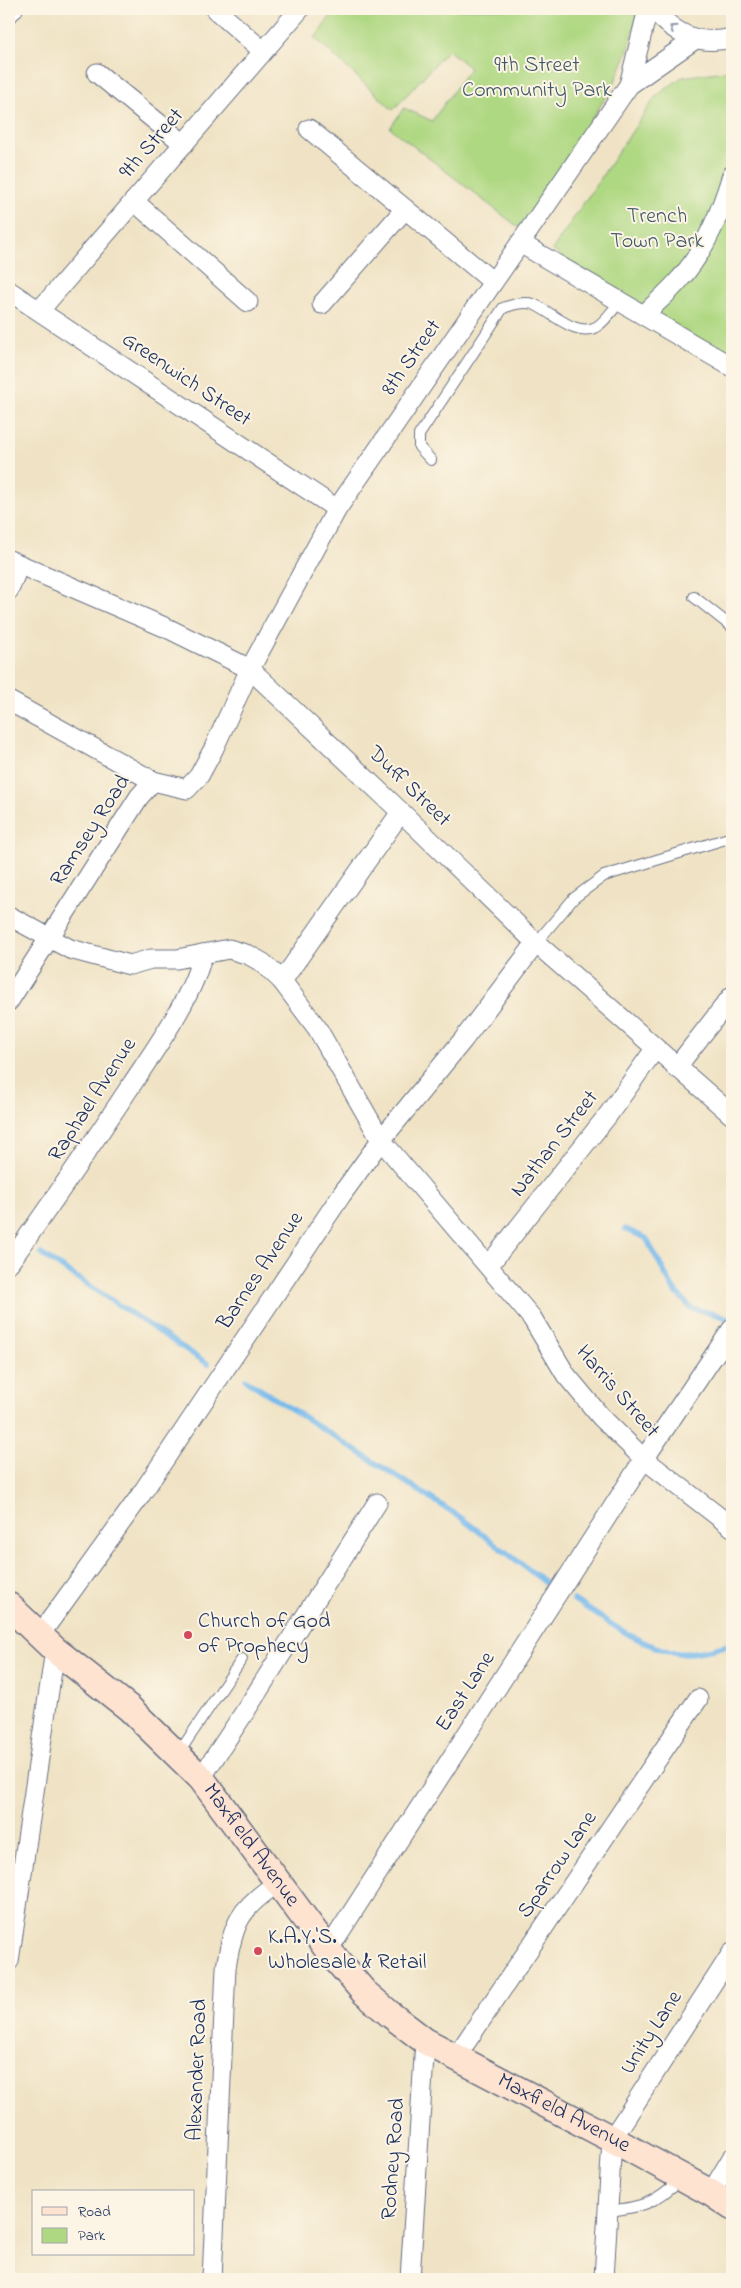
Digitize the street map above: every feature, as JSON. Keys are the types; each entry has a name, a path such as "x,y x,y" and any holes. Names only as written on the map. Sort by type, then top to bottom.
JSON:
{"main road":[{"name":"Maxfield Avenue","path":"9,1606 47,1643 129,1708 200,1778 328,1950 364,1992 425,2042 612,2139 722,2200"}],"street":[{"path":"9,13 13,9"},
{"path":"215,9 264,51"},
{"name":"9th Street","path":"40,310 300,9"},
{"path":"629,85 648,9"},
{"path":"654,9 666,23 694,40 723,40 732,38"},
{"path":"629,85 694,40"},
{"path":"97,74 184,144"},
{"name":"8th Street","path":"250,669 337,509 629,85"},
{"path":"310,129 493,282"},
{"path":"644,315 681,278 696,256 720,214 732,175"},
{"path":"134,201 248,302"},
{"path":"322,304 405,209"},
{"path":"520,243 732,367"},
{"name":"Greenwich Street","path":"9,291 337,509"},
{"path":"9,590 14,563"},
{"name":"Duff Street","path":"14,563 169,629 250,669 402,812 536,943 732,1116"},
{"name":"Ramsey Road","path":"9,1001 139,797 153,781 186,789 198,776 213,750 250,669"},
{"path":"9,701 153,781"},
{"path":"282,981 402,812"},
{"name":"Harris Street","path":"9,916 70,949 130,965 151,960 177,959 229,949 238,951 263,963 282,981 317,1028 381,1140 532,1318 566,1375 601,1417 644,1459 732,1527"},
{"name":"Barnes Avenue","path":"47,1643 138,1499 342,1194 381,1140 463,1040 536,943"},
{"name":"Raphael Avenue","path":"9,1263 68,1181 158,1044 196,976 202,954"},
{"path":"676,1068 732,996"},
{"name":"Nathan Street","path":"489,1265 608,1115 655,1049"},
{"name":"East Lane","path":"328,1950 644,1459 732,1330"},
{"path":"200,1778 246,1710 377,1503"},
{"path":"9,1961 47,1643"},
{"name":"Sparrow Lane","path":"456,2057 698,1699"},
{"name":"Alexander Road","path":"212,2279 226,1968 236,1924 246,1908 261,1894 278,1883"},
{"name":"Unity Lane","path":"612,2139 732,1953"},
{"name":"Rodney Road","path":"410,2279 425,2042"},
{"path":"604,2279 612,2139"},
{"path":"722,2200 732,2158"}],"lane":[{"path":"431,460 419,447 419,434 503,308 517,304 532,303 576,328 586,330 597,326 620,302"},
{"path":"694,597 732,627"},
{"path":"536,943 574,898 604,876 732,837"},
{"path":"177,1755 242,1659"},
{"path":"608,2210 637,2208 666,2193 683,2178"}],"green space":[{"name":"9th Street Community Park","path":"336,9 639,9 630,45 614,84 522,230 390,128 404,108 432,121 470,68 448,50 393,110 315,38"},
{"name":"Trench Town Park","path":"732,70 732,371 552,250 656,96 682,77"}],"waterway":[{"path":"625,1229 646,1238 674,1290 691,1308 722,1316 732,1321"},
{"path":"41,1254 208,1364"},
{"path":"246,1380 460,1517 550,1586"},
{"path":"574,1600 624,1632 651,1646 665,1650 691,1653 732,1644"}],"place":[{"name":"Church of God of Prophecy","path":"188,1635"},
{"name":"K.A.Y.'S. Wholesale & Retail","path":"258,1951"}]}
